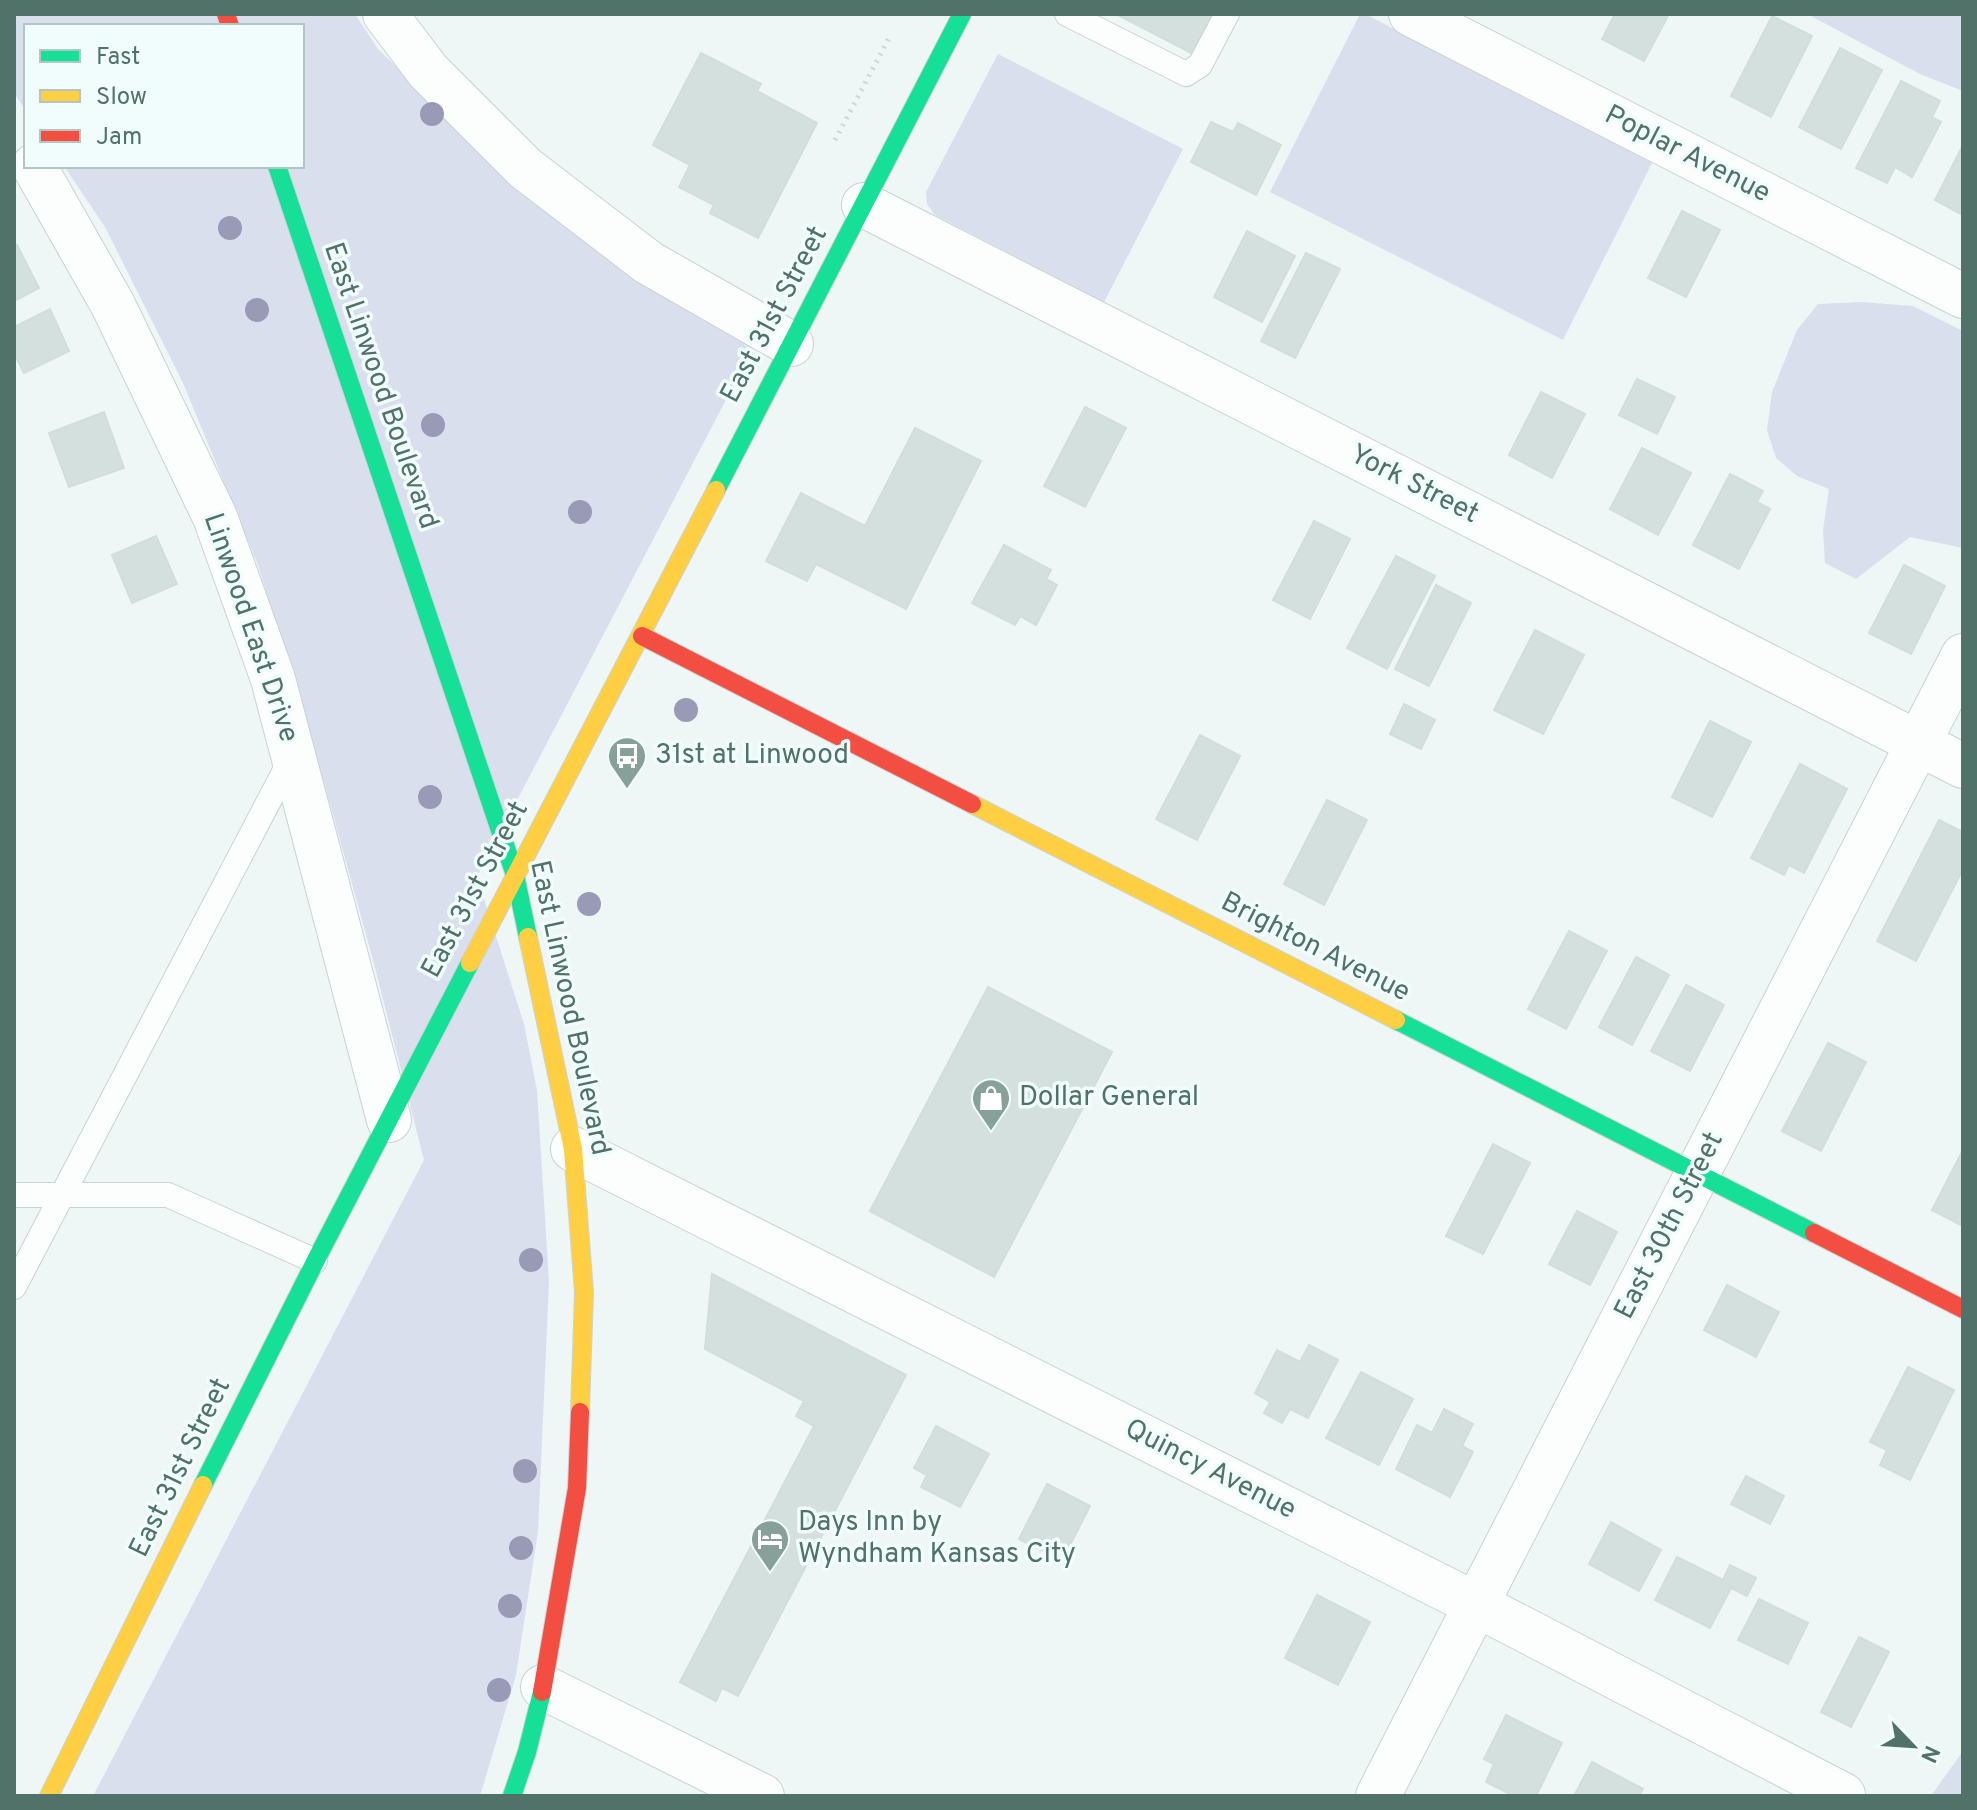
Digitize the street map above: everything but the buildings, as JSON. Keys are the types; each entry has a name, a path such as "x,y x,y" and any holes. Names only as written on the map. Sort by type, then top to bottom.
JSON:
{"main road":[{"name":"East 31st Street","path":"49,1796 315,1261 642,636 962,14"},
{"name":"East Linwood Boulevard","path":"278,168 515,875 573,1149 584,1292 577,1488 543,1687 512,1796"},
{"name":"Brighton Avenue","path":"642,636 1963,1309"}],"street":[{"path":"385,14 428,71 525,168 649,263 791,344"},
{"name":"Poplar Avenue","path":"1411,14 1963,296"},
{"name":"Linwood East Drive","path":"35,168 113,305 215,517 273,679 389,1120"},
{"name":"York Street","path":"864,205 1963,766"},
{"name":"East 30th Street","path":"1378,1796 1963,656"},
{"name":"Quincy Avenue","path":"573,1149 1477,1605 1843,1795"},
{"path":"543,1687 762,1796"}],"lane":[{"path":"1067,14 1186,74 1200,65 1227,14"},
{"path":"14,1287 293,755"},
{"path":"14,1195 168,1195 315,1261"}],"path":[{"path":"835,140 889,38"}],"shaded area":[{"path":"14,14 355,14 378,49 458,127 754,346 477,877 524,1024 537,1090 549,1282 538,1531 516,1675 480,1796 93,1796 424,1160 324,782 258,565 183,383 105,227 65,168 304,168 304,24 24,24 24,108 14,93"},
{"path":"1360,14 1653,161 1563,340 1270,192"},
{"path":"1807,14 1963,14 1963,91 1920,74"},
{"path":"998,54 1183,149 1104,302 935,215 927,204 926,192"},
{"path":"1860,302 1913,306 1963,331 1963,548 1910,537 1856,579 1825,563 1823,530 1829,489 1797,476 1776,458 1767,430 1772,392 1797,330 1818,304"},
{"path":"1963,1751 1963,1796 1931,1796"}],"traffic: fast":[{"path":"716,490 962,14"},
{"path":"278,168 515,875 528,937"},
{"path":"203,1485 470,963"},
{"path":"1396,1020 1814,1233"},
{"path":"512,1796 542,1692"}],"traffic: slow":[{"path":"470,963 716,490"},
{"path":"972,804 1396,1020"},
{"path":"528,937 573,1149 584,1292 580,1412"},
{"path":"49,1796 203,1485"}],"traffic: jam":[{"path":"226,14 229,24"},
{"path":"642,636 972,804"},
{"path":"1814,1233 1963,1309"},
{"path":"542,1692 577,1488 580,1412"}],"place":[{"name":"31st at Linwood","path":"627,790"},
{"name":"Dollar General","path":"991,1132"},
{"name":"Days Inn by Wyndham Kansas City","path":"770,1573"}]}
